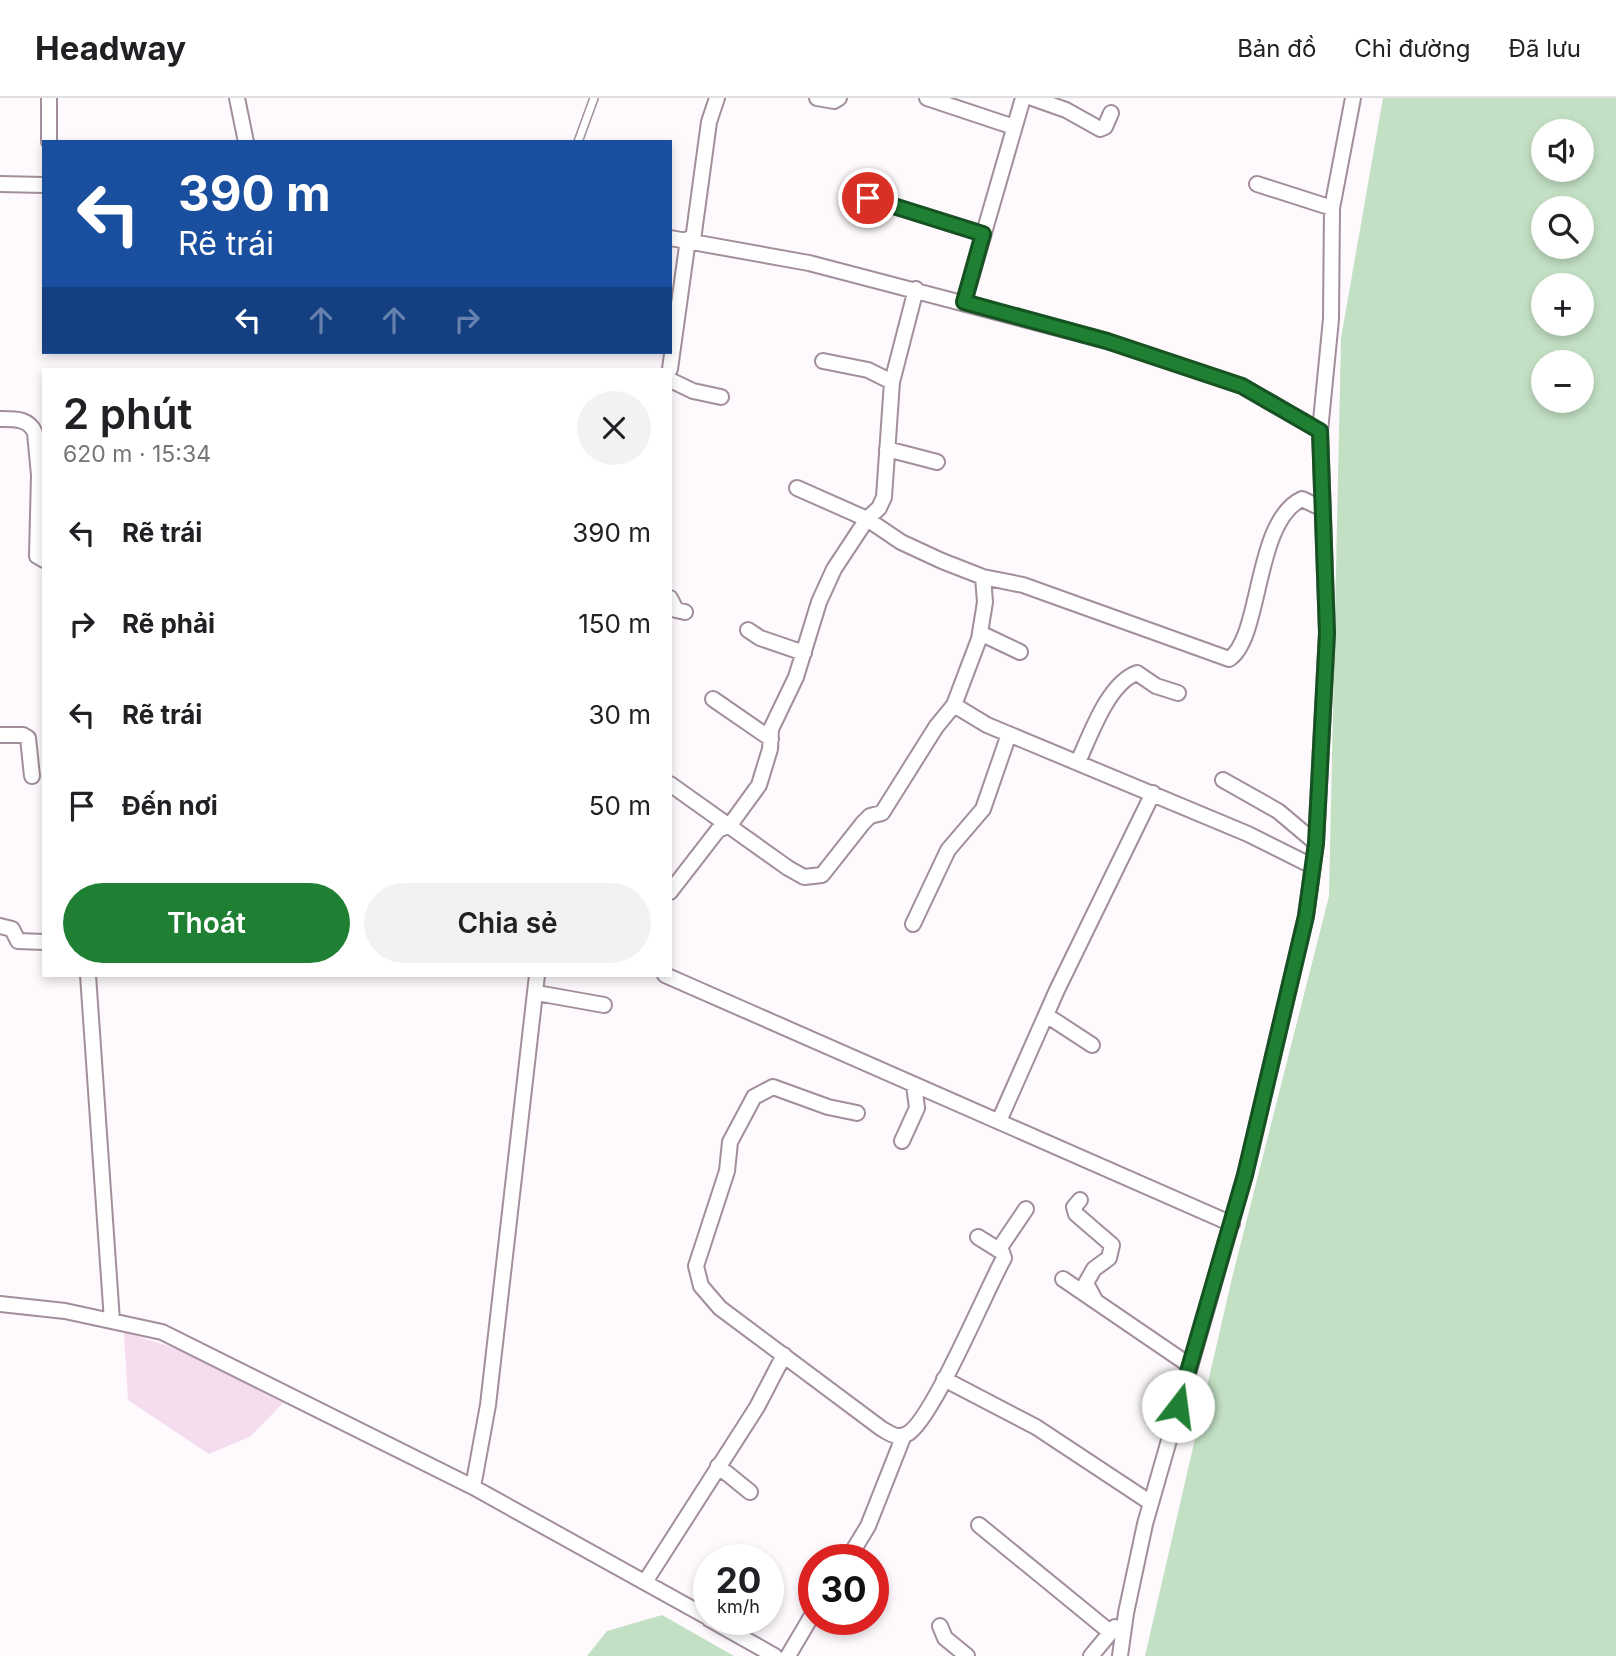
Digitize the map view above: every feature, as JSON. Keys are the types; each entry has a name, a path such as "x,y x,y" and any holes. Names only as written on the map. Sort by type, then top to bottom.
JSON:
{"street":[{"path":"49,140 50,98"},
{"path":"237,98 246,140"},
{"path":"670,368 709,122 717,98"},
{"path":"817,98 834,102 839,98"},
{"path":"927,98 1014,127"},
{"path":"964,302 1023,98"},
{"path":"1032,98 1066,110 1100,129 1105,127 1111,113"},
{"path":"1120,1656 1126,1614 1151,1503 1232,1224 1306,916 1316,843 1327,633 1320,431 1331,319 1332,208 1353,98"},
{"path":"0,184 42,185"},
{"path":"1257,184 1332,208"},
{"path":"868,198 983,234"},
{"path":"672,237 810,263 1107,341 1242,386 1320,431"},
{"path":"672,889 718,830 730,825 759,785 773,724 793,685 828,579 884,497 892,382 916,289"},
{"path":"823,361 868,370 892,382"},
{"path":"672,381 693,391 721,397"},
{"path":"0,419 20,419 39,431 37,556 42,559"},
{"path":"887,449 937,461"},
{"path":"797,488 867,520 927,555 983,577 1023,585 1229,659 1243,644 1265,557 1289,508 1302,499 1323,509"},
{"path":"672,785 795,873 804,877 818,877 870,816 882,813 936,727 954,705 980,633 985,602 983,577"},
{"path":"672,602 676,610 685,612"},
{"path":"748,630 760,638 804,653"},
{"path":"980,633 1020,652"},
{"path":"1078,762 1102,709 1129,676 1137,673 1156,686 1178,693"},
{"path":"713,699 771,739"},
{"path":"954,705 1009,734 1153,793 1312,866"},
{"path":"913,924 948,850 983,809 1009,734"},
{"path":"0,735 23,735 27,738 32,776"},
{"path":"1223,780 1278,811 1316,843"},
{"path":"999,1121 1046,1015 1153,793"},
{"path":"0,926 12,929 18,941 42,942"},
{"path":"88,977 112,1321"},
{"path":"473,1487 488,1405 537,977"},
{"path":"670,977 1232,1224"},
{"path":"537,993 604,1005"},
{"path":"1046,1015 1091,1045"},
{"path":"902,1141 917,1108 914,1085"},
{"path":"857,1113 828,1107 773,1087 754,1097 730,1142 727,1171 696,1266 701,1286 720,1308 882,1429 897,1437 913,1430 944,1379 1004,1258 999,1249 978,1237"},
{"path":"1080,1200 1074,1207 1076,1214 1112,1245 1109,1258 1094,1269 1086,1283 1096,1302"},
{"path":"999,1249 1026,1209"},
{"path":"1063,1279 1189,1365"},
{"path":"0,1304 65,1311 162,1332 473,1487 693,1610"},
{"path":"645,1582 757,1407 784,1355"},
{"path":"944,1379 1036,1427 1151,1503"},
{"path":"857,1544 868,1526 904,1435"},
{"path":"718,1466 750,1492"},
{"path":"979,1525 1110,1632"},
{"path":"1091,1656 1126,1614"},
{"path":"940,1626 945,1638 967,1656"},
{"path":"738,1635 775,1656"},
{"path":"788,1656 800,1635"}],"lane":[{"path":"579,140 594,98"}],"shaded area":[{"path":"1383,98 1616,98 1616,1656 1145,1656 1232,1278 1329,896 1341,338"},
{"path":"124,1332 184,1351 283,1403 251,1436 209,1454 128,1400"},
{"path":"662,1615 734,1656 587,1656 607,1631"}],"route":[{"path":"868,198 983,234 964,302 1107,341 1242,386 1320,431 1327,633 1316,843 1306,916 1245,1175 1178,1406"}]}
